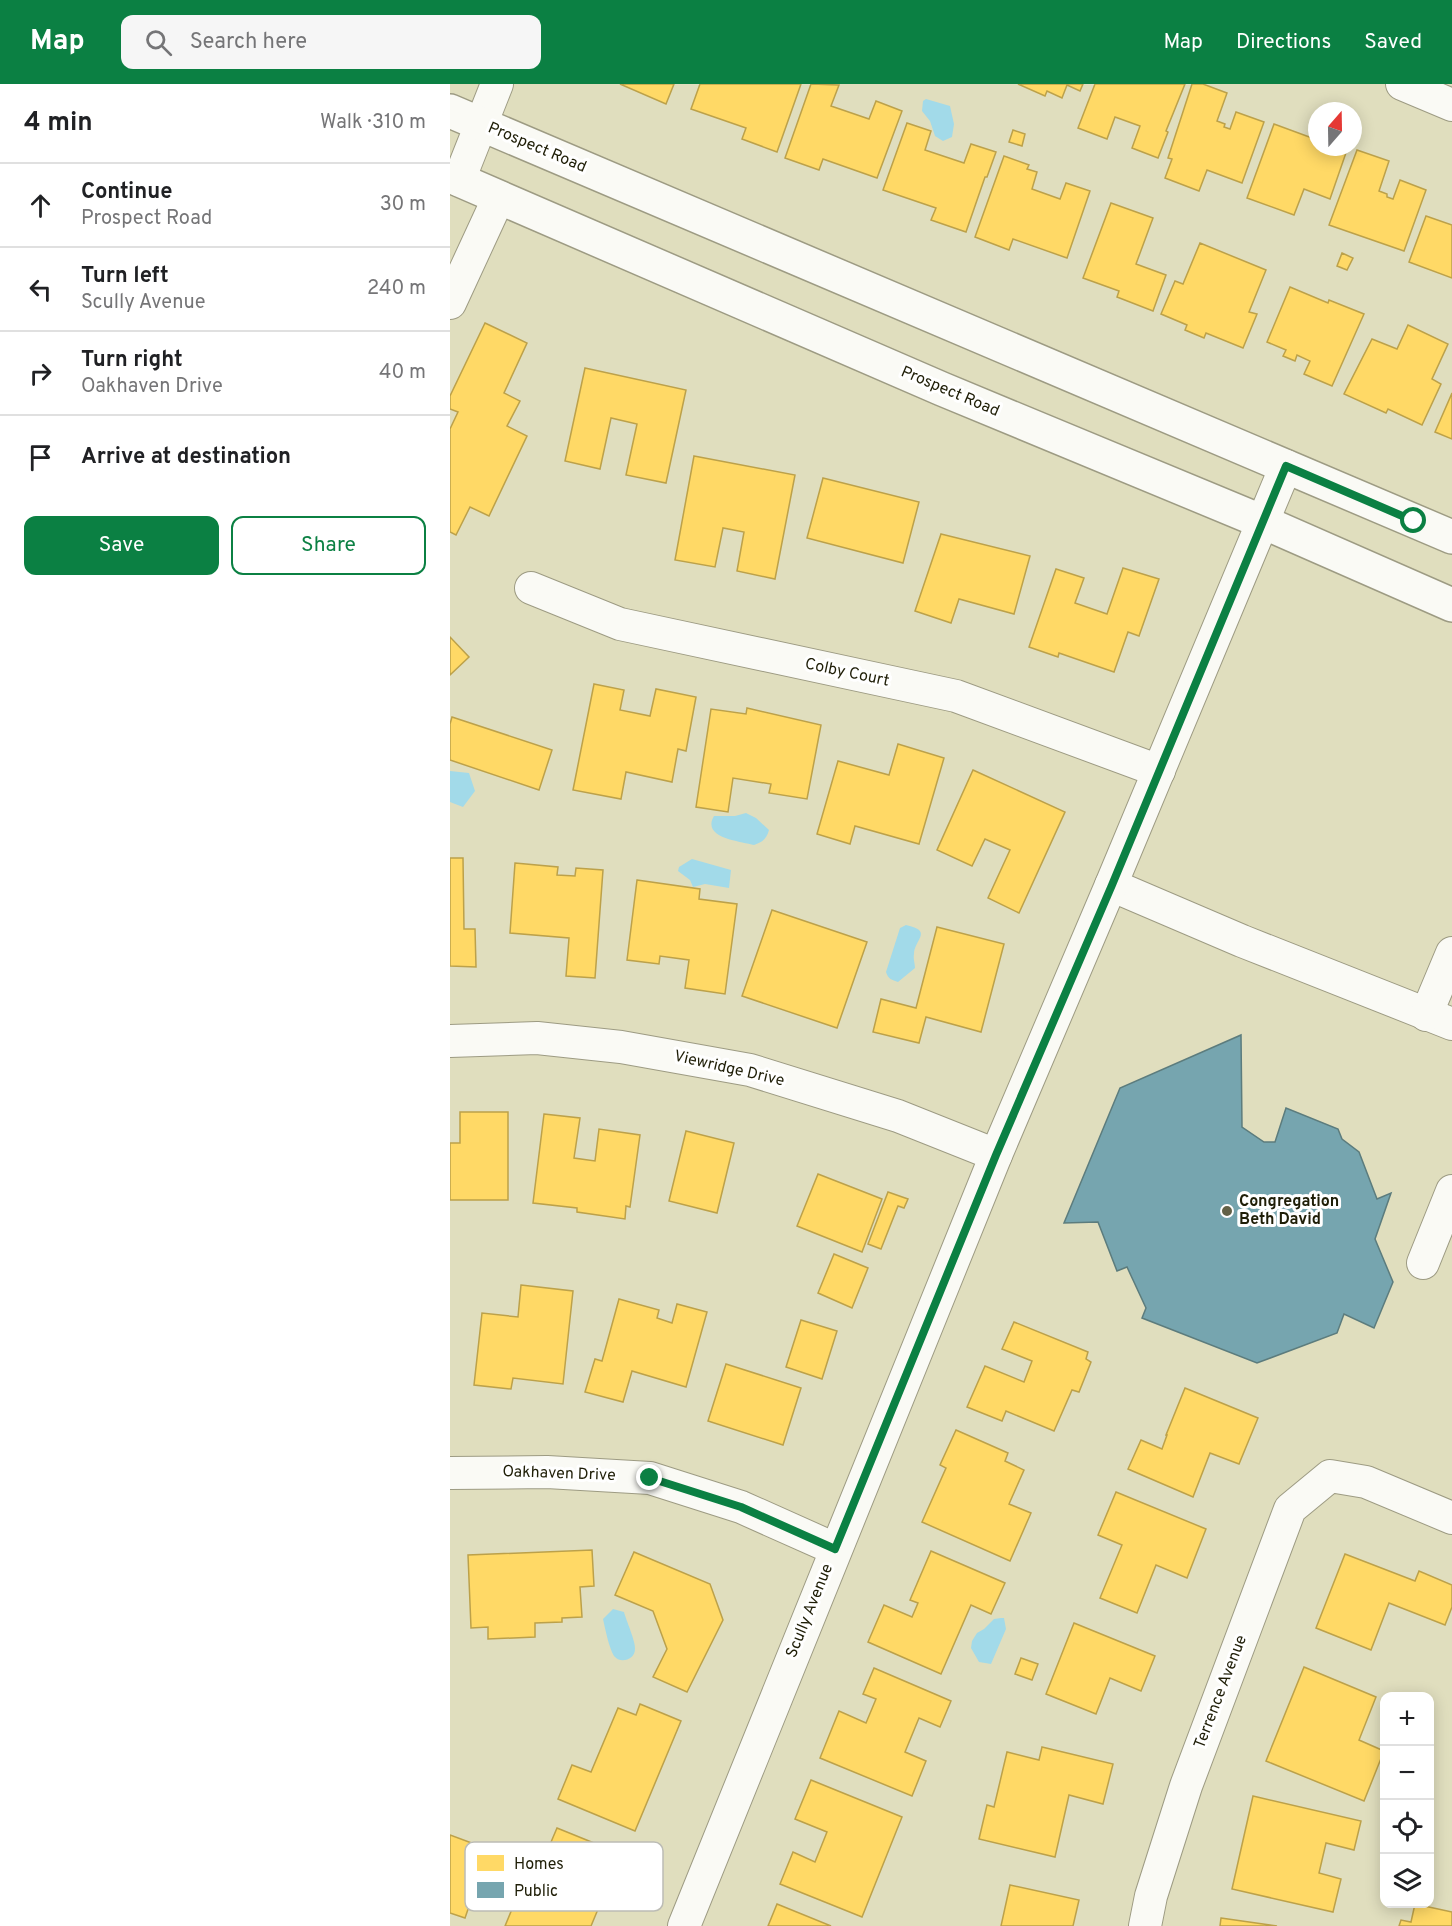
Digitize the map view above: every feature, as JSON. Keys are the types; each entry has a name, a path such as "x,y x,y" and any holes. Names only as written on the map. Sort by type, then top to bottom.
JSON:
{"main road":[{"name":"Prospect Road","path":"450,111 1452,537"},
{"name":"Prospect Road","path":"455,178 942,389 1263,522 1452,605"}],"street":[{"path":"455,178 497,84"},
{"path":"1402,84 1452,105"},
{"path":"450,303 499,197"},
{"name":"Scully Avenue","path":"684,1926 996,1155 1112,885 1286,466"},
{"name":"Colby Court","path":"531,588 620,624 956,696 1159,771"},
{"path":"1112,885 1242,941 1439,1019 1452,953"},
{"name":"Viewridge Drive","path":"450,1041 537,1038 621,1047 750,1070 898,1116 996,1155"},
{"path":"1423,1263 1452,1191"},
{"name":"Oakhaven Drive","path":"450,1473 547,1472 650,1478 741,1507 835,1549"},
{"name":"Terrence Avenue","path":"1146,1926 1151,1896 1186,1786 1290,1509 1330,1476 1366,1482 1452,1518"}],"water":[{"path":"926,99 950,106 954,124 952,137 943,141 935,136 930,121 922,111 923,101"},
{"path":"450,771 469,773 475,791 463,807 450,802"},
{"path":"746,813 756,818 769,830 760,843 754,845 732,840 717,834 713,829 711,823 714,816 735,816"},
{"path":"692,859 731,870 729,888 705,884 693,887 690,880 678,871 679,867"},
{"path":"906,925 914,927 921,933 915,949 915,968 898,982 889,978 886,972 900,928"},
{"path":"613,1609 624,1612 634,1641 633,1656 627,1660 620,1660 614,1656 607,1638 603,1619"},
{"path":"1004,1618 1006,1629 991,1664 979,1662 971,1648 972,1641 977,1633 994,1619"}],"building: Homes":[{"path":"620,84 674,84 666,104"},
{"path":"700,84 801,84 777,152 742,139 746,128 691,109"},
{"path":"811,84 839,85 831,106 869,119 876,101 902,111 877,178 823,159 819,170 785,158"},
{"path":"1018,84 1083,84 1080,91 1067,85 1062,98 1047,91 1045,96"},
{"path":"1095,84 1185,84 1158,158 1132,148 1140,126 1115,117 1107,139 1078,128"},
{"path":"1192,84 1203,84 1227,93 1217,121 1225,124 1224,127 1230,129 1236,112 1264,122 1242,183 1207,170 1199,191 1165,178 1172,159 1168,158"},
{"path":"907,123 931,131 925,150 964,163 971,144 996,152 966,232 931,220 936,208 883,190"},
{"path":"1274,124 1308,137 1308,156 1345,156 1330,199 1304,189 1294,215 1247,198"},
{"path":"1013,130 1025,134 1022,146 1009,142"},
{"path":"1362,152 1389,161 1379,191 1387,194 1387,197 1393,199 1400,180 1426,190 1404,251 1329,225 1355,156 1362,156"},
{"path":"1004,156 1029,165 1027,169 1037,172 1032,189 1060,199 1066,183 1090,191 1067,258 1013,239 1009,250 975,237"},
{"path":"1111,203 1153,218 1136,264 1166,275 1153,311 1117,297 1119,291 1083,278"},
{"path":"1426,216 1452,225 1452,278 1409,262"},
{"path":"1200,243 1266,270 1249,312 1257,314 1243,348 1206,333 1204,338 1185,330 1187,325 1161,314 1175,281 1183,284"},
{"path":"1342,253 1353,258 1347,270 1337,266"},
{"path":"1290,287 1328,303 1329,300 1364,314 1332,386 1304,374 1310,361 1297,355 1295,361 1283,356 1286,350 1267,342"},
{"path":"485,323 527,343 504,393 520,401 507,426 527,436 489,516 470,507 456,535 450,532 450,429 458,412 450,409 450,396"},
{"path":"1408,325 1448,344 1432,379 1441,384 1422,425 1388,409 1386,413 1344,394 1372,339 1397,349"},
{"path":"585,368 686,390 666,483 626,475 637,424 611,418 600,469 565,461"},
{"path":"1452,393 1452,439 1435,432"},
{"path":"694,456 795,475 775,579 737,571 744,532 723,528 715,567 675,560"},
{"path":"823,478 919,502 903,563 807,538"},
{"path":"941,534 1030,556 1014,614 959,599 951,623 915,611"},
{"path":"1123,568 1159,579 1139,636 1128,632 1114,672 1059,653 1058,657 1029,647 1056,569 1084,578 1075,603 1107,614"},
{"path":"450,637 469,657 450,675"},
{"path":"594,684 624,690 620,710 650,716 656,689 696,697 686,751 678,749 672,782 626,772 621,799 573,790"},
{"path":"747,708 821,725 807,799 769,793 771,784 733,778 728,812 696,807 711,709 746,714"},
{"path":"452,717 552,750 539,790 450,760"},
{"path":"898,744 944,758 919,844 855,826 850,844 817,834 838,761 889,775"},
{"path":"973,770 1065,812 1019,913 988,898 1010,850 985,839 972,866 937,850"},
{"path":"450,858 463,858 464,929 475,929 476,967 450,966"},
{"path":"515,863 558,867 557,875 575,876 576,868 603,870 595,978 566,976 569,938 510,933"},
{"path":"637,880 700,889 699,899 737,904 725,994 685,988 689,960 660,956 659,964 627,960"},
{"path":"772,910 867,942 837,1028 742,996"},
{"path":"937,927 1004,944 981,1032 926,1017 919,1043 873,1032 881,999 916,1008"},
{"path":"460,1112 508,1112 508,1200 450,1200 450,1143 460,1143"},
{"path":"544,1114 580,1118 574,1158 595,1161 599,1129 640,1135 630,1207 626,1206 625,1219 577,1212 577,1208 533,1203"},
{"path":"686,1131 734,1143 717,1213 669,1201"},
{"path":"818,1174 882,1199 862,1252 797,1226"},
{"path":"888,1192 908,1199 904,1208 898,1206 881,1249 868,1244"},
{"path":"834,1254 868,1268 852,1308 818,1293"},
{"path":"521,1285 573,1291 563,1384 513,1378 511,1389 474,1385 482,1313 518,1317"},
{"path":"619,1299 659,1310 657,1318 672,1323 677,1304 707,1312 686,1387 632,1371 623,1402 585,1392 595,1359 602,1361"},
{"path":"801,1320 837,1331 822,1379 786,1367"},
{"path":"1014,1322 1088,1352 1086,1359 1091,1362 1079,1392 1072,1390 1054,1431 1006,1411 1002,1421 967,1407 985,1366 1024,1382 1032,1361 1002,1349"},
{"path":"726,1364 801,1388 783,1445 708,1421"},
{"path":"1185,1388 1258,1418 1239,1464 1210,1453 1193,1497 1128,1469 1141,1440 1162,1449"},
{"path":"956,1430 1008,1453 1005,1461 1024,1470 1009,1504 1031,1513 1010,1561 922,1522 946,1468 940,1465"},
{"path":"1116,1492 1206,1529 1187,1578 1156,1565 1137,1613 1100,1598 1122,1545 1098,1535"},
{"path":"592,1550 594,1586 580,1587 582,1617 562,1618 562,1622 535,1623 535,1637 488,1639 488,1627 471,1628 468,1555"},
{"path":"931,1551 1005,1583 991,1614 971,1605 941,1674 868,1642 884,1605 912,1617 918,1603 910,1600"},
{"path":"634,1552 710,1584 723,1620 687,1692 653,1677 667,1649 653,1611 615,1595"},
{"path":"1345,1554 1415,1581 1419,1571 1452,1585 1452,1607 1445,1625 1389,1603 1371,1650 1316,1628"},
{"path":"1074,1623 1155,1656 1141,1691 1110,1678 1096,1714 1046,1694"},
{"path":"1021,1658 1038,1664 1032,1680 1015,1674"},
{"path":"1304,1667 1376,1697 1359,1740 1380,1749 1380,1761 1364,1801 1266,1761"},
{"path":"874,1668 951,1701 940,1727 919,1718 905,1752 926,1761 912,1796 820,1758 839,1711 866,1723 876,1699 863,1694"},
{"path":"640,1704 681,1721 635,1831 558,1799 572,1765 591,1772 618,1708 636,1715"},
{"path":"1042,1747 1113,1764 1103,1804 1069,1795 1055,1857 979,1839 987,1805 994,1807 1007,1752 1039,1760"},
{"path":"811,1780 902,1817 862,1917 780,1884 793,1852 815,1862 827,1832 795,1819"},
{"path":"1253,1796 1361,1821 1354,1850 1326,1843 1319,1873 1341,1879 1333,1912 1232,1889"},
{"path":"557,1828 591,1842 551,1842"},
{"path":"450,1835 469,1842 465,1842 465,1911 467,1911 465,1918 450,1913"},
{"path":"1010,1885 1079,1900 1073,1926 1001,1926"},
{"path":"777,1904 831,1926 768,1926"},
{"path":"1414,1908 1434,1908 1452,1912 1452,1926 1399,1926 1401,1920 1411,1922"},
{"path":"511,1911 597,1911 591,1926 505,1926"},
{"path":"1221,1918 1277,1926 1220,1926"}],"building: Public":[{"name":"Congregation Beth David","path":"1241,1035 1242,1127 1264,1142 1275,1142 1286,1108 1338,1129 1342,1139 1359,1152 1377,1199 1391,1193 1375,1239 1393,1282 1374,1328 1344,1314 1337,1333 1257,1363 1142,1318 1146,1308 1127,1267 1117,1271 1098,1222 1064,1223 1120,1088"}],"place":[{"name":"Congregation Beth David","path":"1227,1211"}],"route":[{"path":"650,1478 741,1507 835,1549 996,1155 1112,885 1286,466 1414,521"}]}
